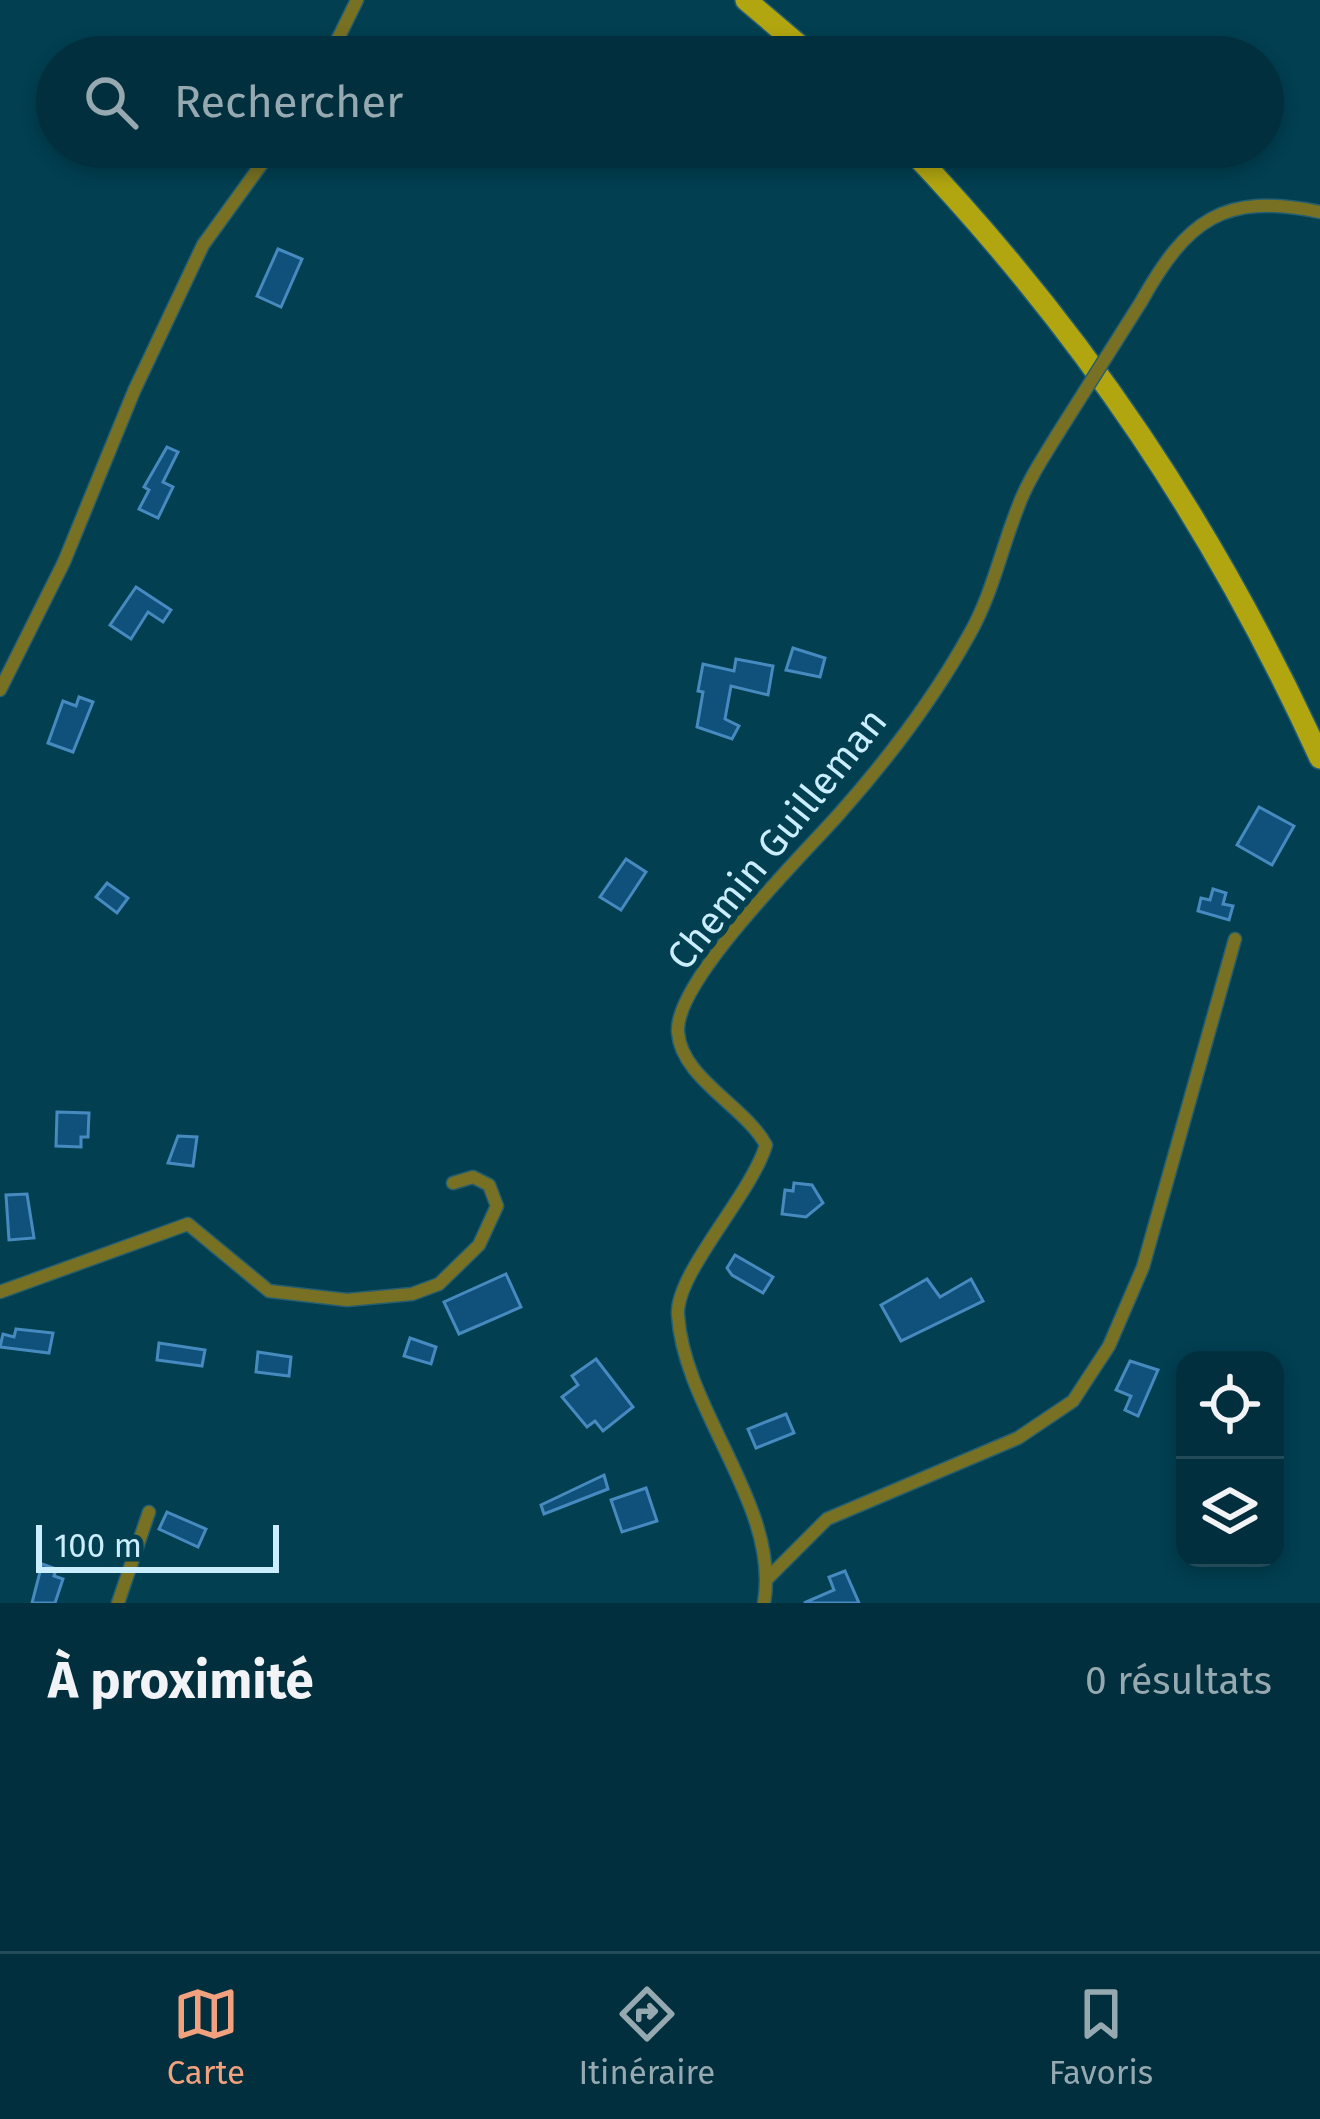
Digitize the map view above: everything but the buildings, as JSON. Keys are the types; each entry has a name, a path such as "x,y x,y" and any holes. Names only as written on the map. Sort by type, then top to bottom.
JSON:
{"main road":[{"path":"746,0 788,36"},
{"path":"927,168 1059,317 1128,412 1196,515 1262,632 1320,758"}],"street":[{"path":"340,36 358,0"},
{"path":"0,690 64,562 134,391 203,245 259,168"},
{"name":"Chemin Guilleman","path":"764,1603 768,1577 763,1545 697,1382 677,1314 685,1283 758,1171 766,1145 753,1122 689,1063 678,1031 685,1001 723,944 856,795 970,634 999,571 1018,505 1170,250 1208,219 1282,204 1320,212"},
{"path":"768,1577 826,1519 1018,1438 1073,1401 1109,1346 1143,1267 1235,939"},
{"path":"0,1292 188,1224 269,1291 347,1300 412,1294 457,1269 491,1224 497,1206 489,1185 473,1178 453,1184"},
{"path":"118,1603 149,1512"}]}
